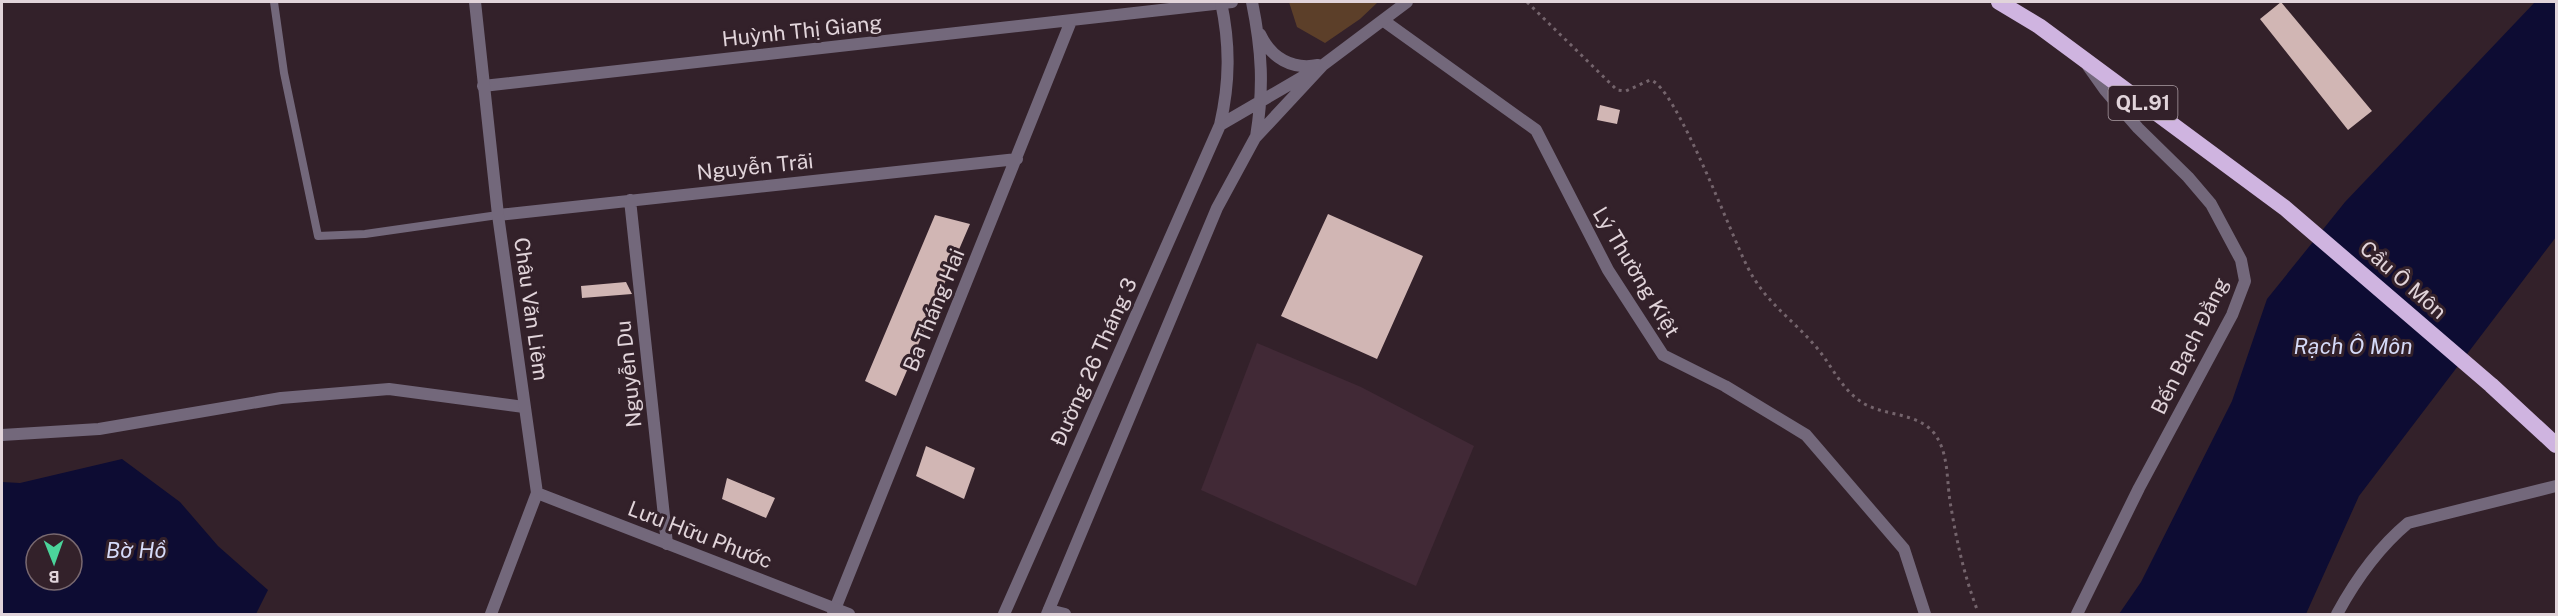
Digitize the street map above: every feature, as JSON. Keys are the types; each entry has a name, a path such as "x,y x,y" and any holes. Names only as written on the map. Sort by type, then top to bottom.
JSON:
{"highway":[{"name":"QL.91","path":"1999,2 2039,26 2082,57"},
{"name":"Cầu Ô Môn","path":"2082,57 2285,208 2491,385 2556,445"}],"street":[{"name":"Châu Văn Liêm","path":"475,2 498,215 537,493 491,615"},
{"name":"Huỳnh Thị Giang","path":"483,86 1225,2"},
{"name":"Đường 26 Tháng 3","path":"1004,615 1220,125 1226,98 1229,66 1225,2"},
{"path":"1252,2 1262,63 1262,101 1255,138"},
{"path":"1220,125 1323,64 1407,2"},
{"name":"Ba Tháng Hai","path":"834,612 1071,21"},
{"name":"Lý Thường Kiệt","path":"1384,21 1536,130 1608,270 1663,355 1725,386 1806,435 1904,549 1925,615"},
{"path":"1257,27 1271,52 1285,62 1302,66 1323,64"},
{"name":"Bến Bạch Đằng","path":"2077,615 2139,488 2232,315 2245,281 2241,260 2211,204 2112,98 2082,57"},
{"path":"1065,615 1048,612 1217,208 1255,138 1323,64"},
{"name":"Nguyễn Trãi","path":"498,215 1017,159"},
{"name":"Nguyễn Du","path":"630,201 668,544"},
{"path":"2,435 99,429 281,398 389,389 524,406"},
{"path":"2337,615 2353,584 2389,539 2408,523 2556,486"},
{"name":"Lưu Hữu Phước","path":"537,493 834,612 849,615"}],"lane":[{"path":"273,2 284,73 318,236 365,234 498,215"}],"path":[{"path":"1527,2 1617,90 1626,91 1650,80 1658,82 1681,119 1747,266 1773,306 1816,346 1842,384 1861,402 1912,419 1933,432 1943,451 1950,505 1965,578 1978,612"}],"shaded area":[{"path":"1289,2 1378,2 1360,19 1325,43 1297,27"},
{"path":"1257,343 1361,387 1474,446 1416,586 1201,490"}],"water":[{"name":"Rạch Ô Môn","path":"2535,2 2556,2 2556,237 2359,496 2306,614 2119,614 2141,582 2232,401 2267,299 2345,202"},
{"name":"Bờ Hồ","path":"122,459 180,502 218,546 268,590 256,614 2,614 2,482 20,483"}],"building":[{"path":"2281,2 2372,111 2348,130 2260,19"},
{"path":"1600,105 1620,110 1617,124 1597,120"},
{"path":"1328,214 1423,256 1377,359 1281,316"},
{"path":"935,215 970,224 896,396 865,381"},
{"path":"626,282 632,294 582,298 581,286"},
{"path":"926,446 975,468 964,499 916,476"},
{"path":"727,478 775,498 766,518 722,499"}]}
